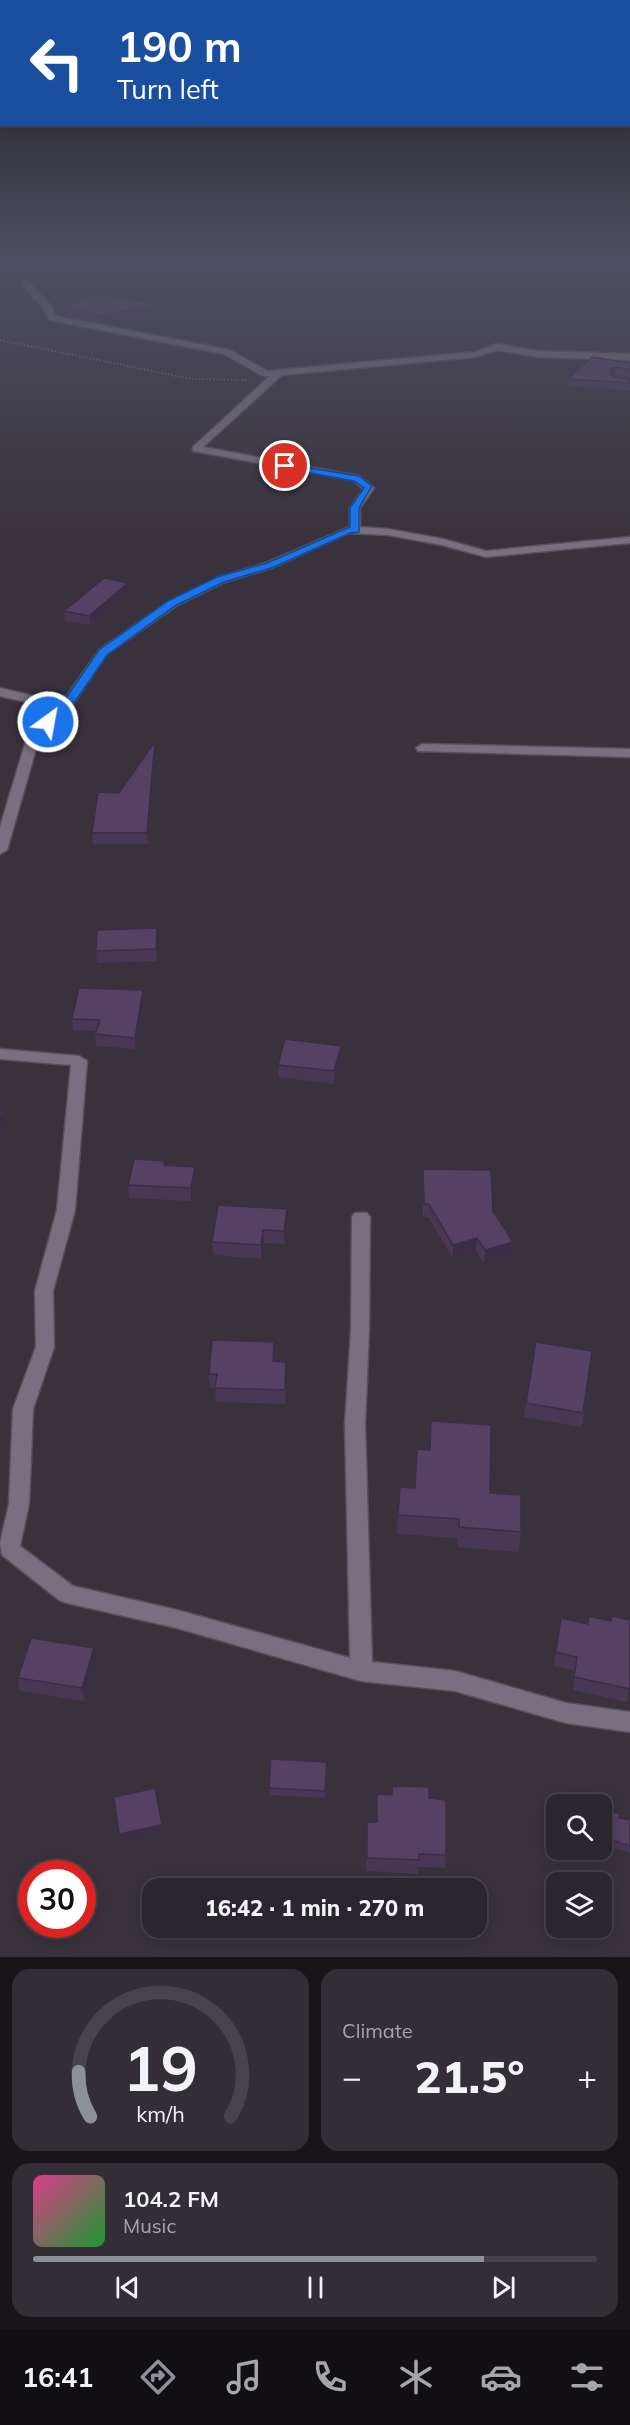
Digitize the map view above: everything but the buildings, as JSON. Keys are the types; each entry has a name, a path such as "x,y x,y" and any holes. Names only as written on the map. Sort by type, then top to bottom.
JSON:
{"street":[{"path":"224,351 266,374 476,354 484,351"},
{"path":"522,351 538,354 630,357"},
{"path":"279,373 195,449 356,478 369,488 355,508 355,530"},
{"path":"56,705 70,700 103,652 172,604 220,580 270,565 348,530 388,532 443,542 486,554 630,540"},
{"path":"0,692 56,705 62,711 34,734 0,850"},
{"path":"422,748 630,753"},
{"path":"0,1054 56,1057 79,1061 66,1210 44,1291 45,1347 23,1409 19,1504 3,1551 67,1594 177,1619 361,1671 455,1681 566,1713 630,1722"},
{"path":"361,1217 360,1330 355,1424 361,1671"}],"path":[{"path":"55,351 191,379 243,381 279,373"}],"route":[{"path":"48,722 62,711 56,705 70,700 103,652 140,624 172,604 220,580 270,565 348,530 355,530 355,508 369,488 356,478 285,466"}]}
